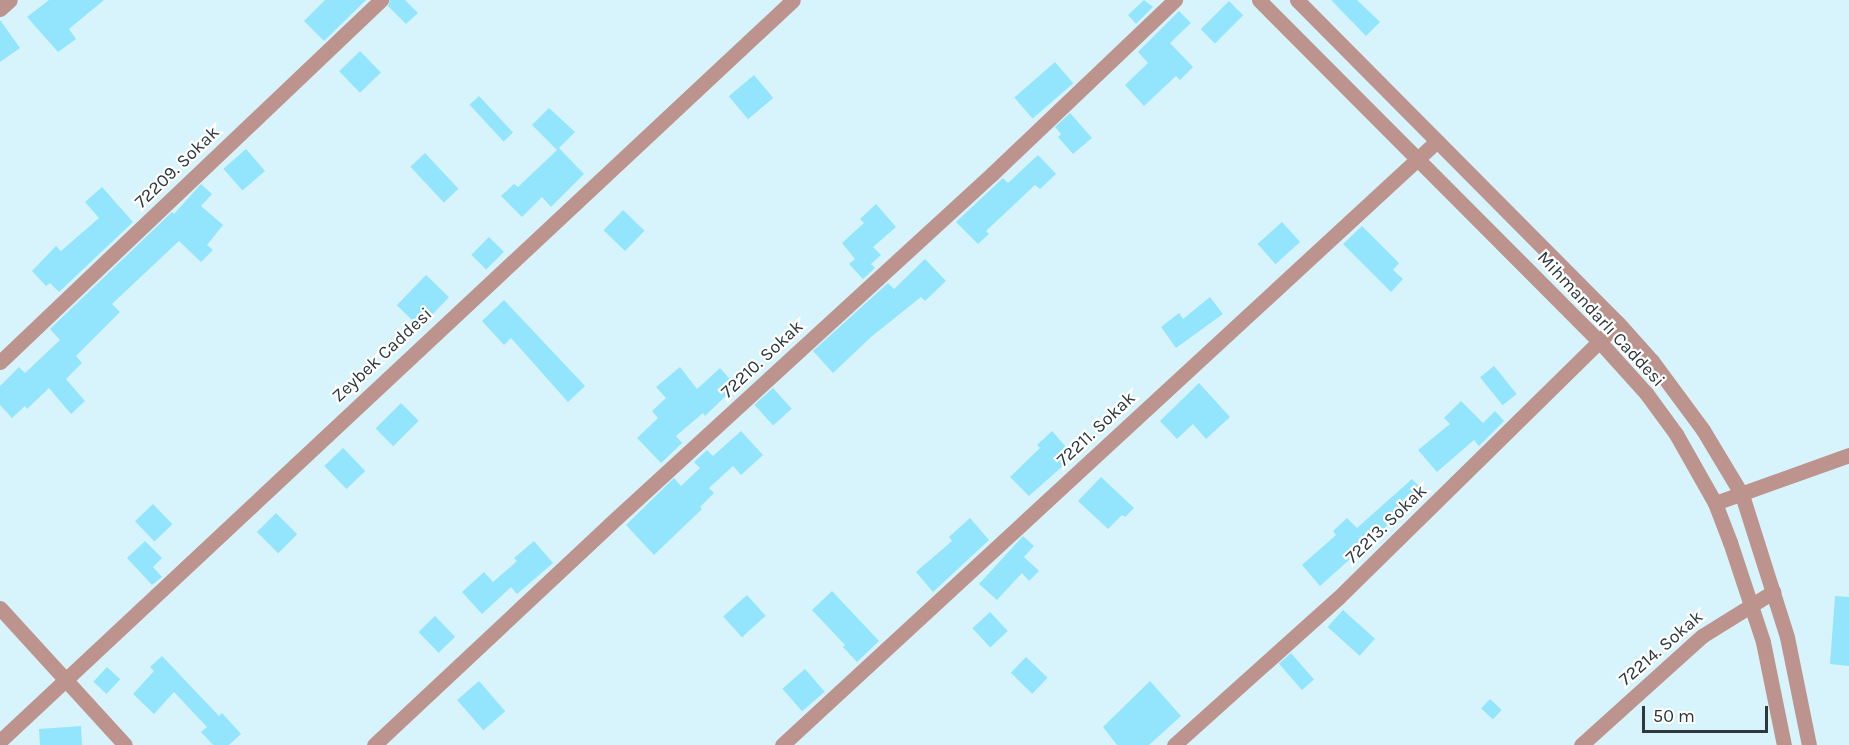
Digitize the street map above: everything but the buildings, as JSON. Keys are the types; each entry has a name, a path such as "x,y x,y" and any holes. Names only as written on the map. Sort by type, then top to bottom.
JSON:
{"street":[{"path":"0,9 10,0"},
{"name":"72209. Sokak","path":"0,362 381,0"},
{"name":"Zeybek Caddesi","path":"0,741 793,0"},
{"name":"72210. Sokak","path":"374,745 610,524 992,174 1174,0"},
{"name":"Mihmandarlı Caddesi","path":"1259,0 1599,341 1646,393 1676,434 1715,503 1731,542 1749,605 1763,642 1784,745"},
{"name":"Mihmandarlı Caddesi","path":"1297,0 1618,323 1652,361 1703,430 1742,495 1796,672 1809,745"},
{"name":"72211. Sokak","path":"782,745 1437,141"},
{"name":"72213. Sokak","path":"1174,745 1338,598 1618,323"},
{"path":"1715,503 1849,455"},
{"name":"72214. Sokak","path":"1581,745 1702,636 1773,592"},
{"path":"0,608 124,745"}]}
